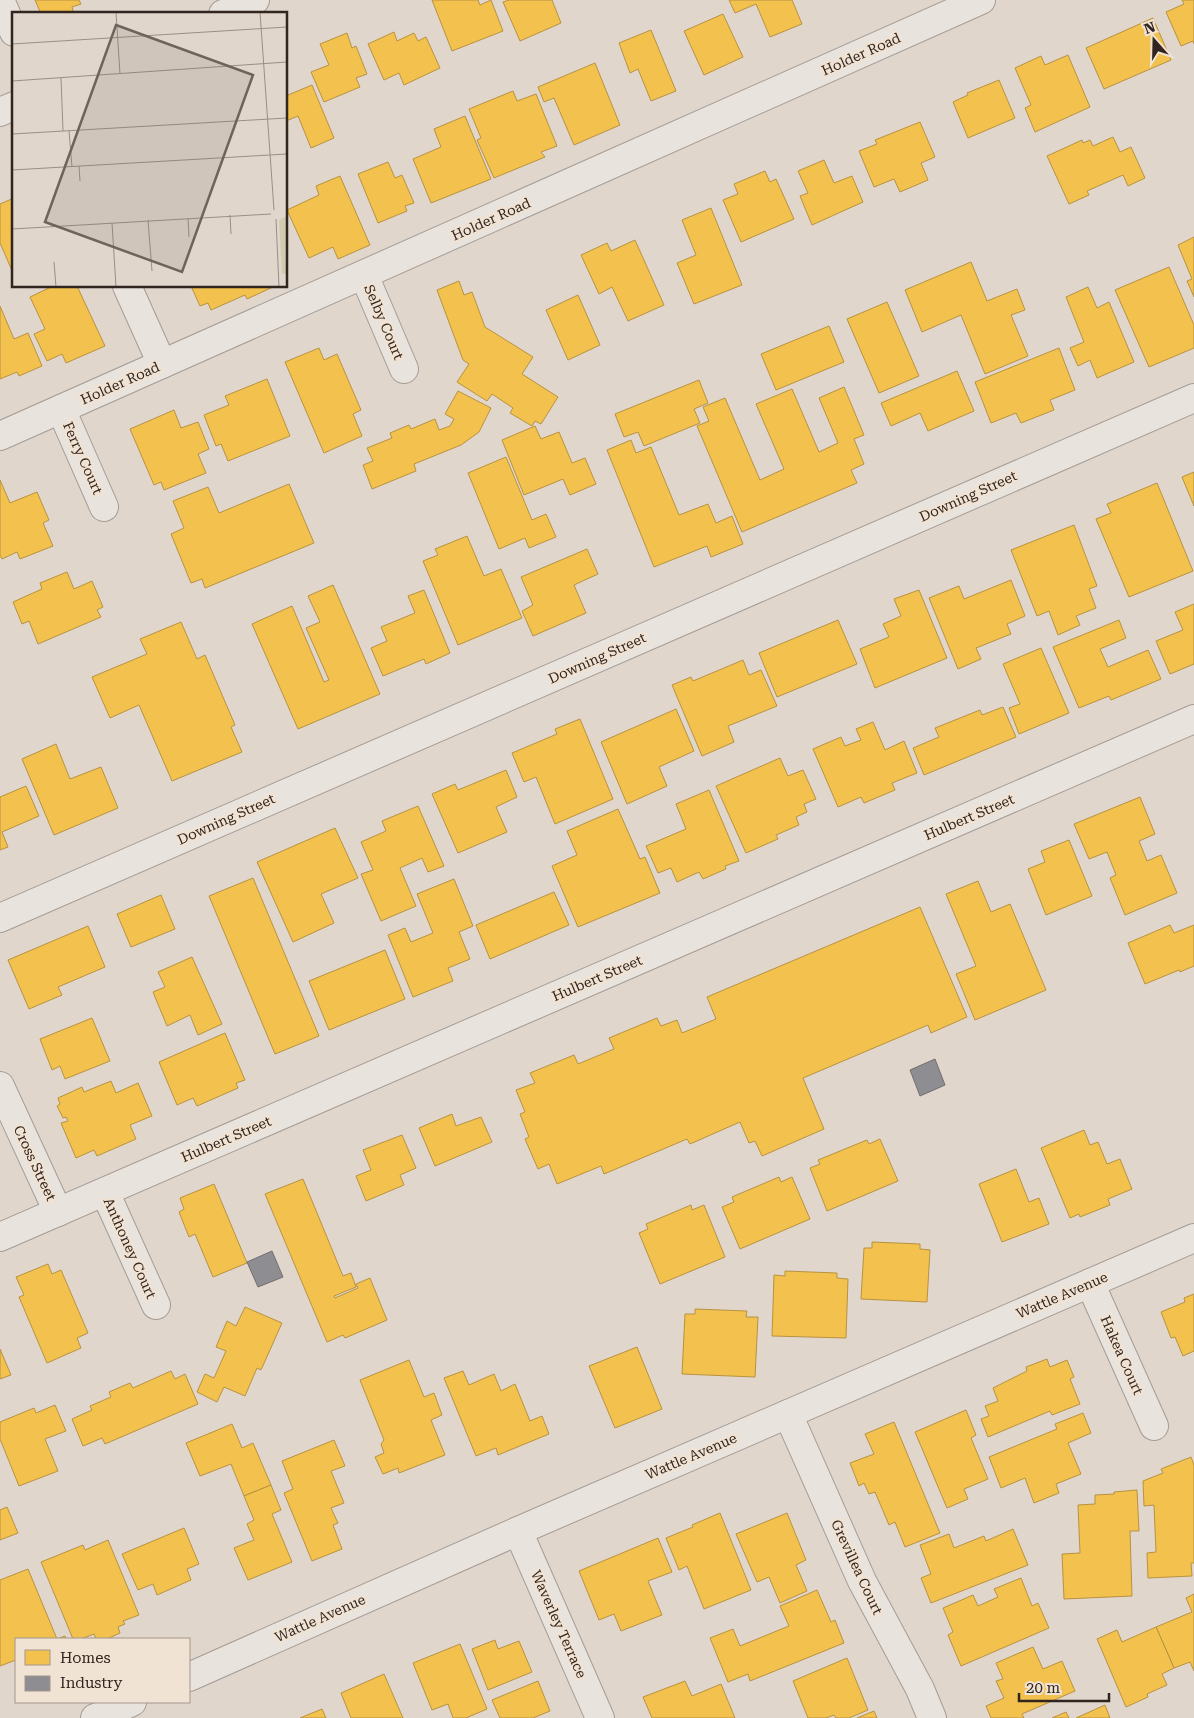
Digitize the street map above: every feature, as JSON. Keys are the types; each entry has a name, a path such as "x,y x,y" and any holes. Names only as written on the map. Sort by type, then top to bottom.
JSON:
{"street":[{"path":"0,0 12,27"},
{"path":"228,12 255,0"},
{"name":"Holder Road","path":"0,436 981,0"},
{"path":"0,112 12,107"},
{"name":"Selby Court","path":"364,275 404,369"},
{"path":"128,288 162,364"},
{"name":"Downing Street","path":"0,918 1194,398"},
{"name":"Ferry Court","path":"61,409 104,507"},
{"name":"Hulbert Street","path":"0,1237 1194,719"},
{"name":"Cross Street","path":"0,1086 58,1212"},
{"name":"Anthoney Court","path":"105,1192 156,1305"},
{"name":"Wattle Avenue","path":"190,1677 518,1530 1194,1238"},
{"name":"Hakea Court","path":"1090,1283 1154,1426"},
{"name":"Grevillea Court","path":"788,1414 862,1581 920,1689 932,1718"},
{"name":"Waverley Terrace","path":"518,1530 600,1718"},
{"path":"95,1718 130,1703"}],"building: Homes":[{"path":"35,0 79,0 81,4 72,7 73,12 40,12"},
{"path":"432,0 478,0 480,5 491,0 503,31 452,51"},
{"path":"509,0 552,0 561,23 520,41 503,2"},
{"path":"729,0 792,0 802,24 770,37 756,4 735,13"},
{"path":"1182,0 1194,0 1194,44 1193,41 1181,46 1166,12 1184,4"},
{"path":"723,14 743,57 704,75 684,31"},
{"path":"1153,18 1171,60 1104,89 1086,48"},
{"path":"651,30 676,91 651,101 638,69 630,73 619,43"},
{"path":"394,32 397,41 414,33 418,41 426,37 440,68 404,85 399,73 384,80 368,44"},
{"path":"347,33 352,48 356,46 367,74 356,78 360,87 324,102 311,72 329,65 320,44"},
{"path":"1068,55 1090,107 1035,132 1025,108 1031,105 1015,68 1041,56 1045,65"},
{"path":"595,63 620,125 574,145 554,98 544,102 538,87"},
{"path":"999,80 1015,118 968,138 953,102 968,95 967,93"},
{"path":"312,85 334,138 311,148 298,116 288,120 288,95"},
{"path":"513,91 517,101 536,94 557,146 541,152 545,157 494,178 477,140 481,138 469,109"},
{"path":"465,116 491,179 431,203 413,159 441,147 434,129"},
{"path":"920,122 935,157 921,163 928,180 900,192 894,179 874,187 859,151 877,144 875,140"},
{"path":"1113,137 1120,152 1131,147 1145,178 1128,186 1123,175 1087,191 1089,195 1069,204 1047,156 1082,140 1083,143 1090,140 1093,146"},
{"path":"824,160 834,183 852,176 863,202 812,225 800,196 808,193 798,171"},
{"path":"388,162 395,178 402,175 414,203 405,206 407,211 378,223 358,174"},
{"path":"765,171 770,182 776,179 794,219 741,242 723,200 738,194 734,184"},
{"path":"340,176 370,245 338,259 333,247 309,258 288,210 319,195 316,186"},
{"path":"12,199 12,270 0,243 0,204"},
{"path":"711,208 742,285 694,304 677,263 696,255 682,220"},
{"path":"1194,237 1194,297 1187,281 1192,279 1178,245"},
{"path":"635,240 664,305 628,321 612,287 599,294 581,255 607,243 611,251"},
{"path":"971,262 987,301 1017,289 1025,310 1011,315 1028,356 985,374 961,315 922,332 905,290"},
{"path":"1169,267 1194,325 1194,348 1149,367 1115,290"},
{"path":"459,281 464,295 472,292 485,327 533,357 522,374 558,397 541,424 535,421 532,426 510,413 513,408 492,394 487,401 457,382 469,364 463,360 437,290"},
{"path":"1088,287 1097,308 1109,302 1134,362 1097,378 1090,360 1078,366 1070,348 1084,342 1066,297"},
{"path":"49,288 78,288 105,346 66,363 62,354 47,361 34,334 45,329 30,297"},
{"path":"192,288 271,288 247,299 245,295 211,310 208,303 200,306"},
{"path":"578,295 600,345 568,360 546,310"},
{"path":"887,302 919,376 879,393 847,319"},
{"path":"0,306 14,339 28,333 42,366 19,376 17,372 0,379"},
{"path":"829,326 844,362 776,390 761,354"},
{"path":"319,348 324,360 337,354 361,410 353,414 362,436 324,453 285,362"},
{"path":"1059,348 1075,390 1050,400 1054,410 1021,423 1016,413 991,423 975,382"},
{"path":"957,371 974,411 928,431 920,413 891,426 881,403"},
{"path":"267,379 290,436 228,461 221,444 216,446 204,415 229,405 225,396"},
{"path":"699,380 708,403 694,409 700,423 644,446 638,432 624,437 615,414"},
{"path":"844,387 864,435 854,439 864,464 851,470 857,483 742,532 697,426 709,421 703,407 725,398 760,480 784,469 756,404 792,389 819,452 838,443 819,398"},
{"path":"458,391 491,408 479,432 461,445 414,464 416,471 372,489 363,465 373,461 367,448 392,438 390,433 409,425 411,429 435,419 439,430 450,426 454,419 445,414"},
{"path":"174,410 181,428 198,422 209,449 198,454 206,473 164,490 161,482 154,485 130,429"},
{"path":"535,426 541,439 559,432 572,463 585,458 596,484 570,495 563,479 524,495 502,440"},
{"path":"631,440 636,453 651,447 679,515 708,504 716,523 732,516 743,544 711,557 707,546 654,567 607,450"},
{"path":"506,457 532,520 546,514 556,537 529,548 525,538 499,549 468,473"},
{"path":"1194,472 1194,506 1182,477"},
{"path":"0,480 10,503 37,492 49,520 43,523 53,546 20,559 17,552 2,559 0,555"},
{"path":"1157,483 1193,571 1129,597 1096,519 1111,513 1107,504"},
{"path":"289,484 314,543 205,588 202,579 191,583 171,534 184,528 173,501 208,487 219,513"},
{"path":"1074,525 1097,586 1089,589 1096,608 1076,616 1080,625 1058,635 1049,611 1037,616 1011,550"},
{"path":"467,536 484,576 501,569 522,618 458,645 423,561 438,555 435,549"},
{"path":"587,549 598,574 574,585 586,613 533,636 522,611 533,605 521,577"},
{"path":"67,572 74,589 92,581 103,607 97,610 101,617 38,644 29,621 22,624 13,602 42,589 40,583"},
{"path":"1011,580 1025,616 1007,624 1011,634 976,648 981,659 958,669 929,598 959,586 964,599"},
{"path":"333,585 380,694 298,729 252,624 292,606 324,682 329,680 306,628 320,622 308,596"},
{"path":"424,590 450,653 426,664 424,659 383,676 371,648 387,641 381,627 415,613 408,596"},
{"path":"919,590 947,658 875,688 860,649 889,637 883,624 901,616 894,599"},
{"path":"1194,604 1194,664 1170,674 1156,641 1183,630 1175,612"},
{"path":"838,620 857,664 777,697 759,653"},
{"path":"1119,620 1126,638 1100,649 1108,667 1148,650 1161,679 1111,700 1109,696 1079,708 1053,647"},
{"path":"181,622 197,659 205,655 235,725 231,727 242,752 172,781 139,705 110,718 92,677 147,654 140,639"},
{"path":"1041,648 1069,713 1019,734 1009,708 1020,704 1003,664"},
{"path":"743,660 749,675 761,670 777,706 728,726 734,742 702,756 672,685 691,677 693,681"},
{"path":"1003,707 1016,737 924,775 913,748 939,737 935,728 980,710 982,715"},
{"path":"676,709 694,751 659,767 667,786 627,804 601,742"},
{"path":"580,719 613,799 555,824 536,777 524,782 512,753 557,734 555,729"},
{"path":"873,722 885,750 904,741 917,773 892,783 895,790 864,803 861,797 838,807 813,749 841,737 845,746 861,740 856,729"},
{"path":"56,744 70,779 101,767 118,808 54,835 22,759"},
{"path":"780,758 788,776 803,770 816,799 804,804 807,812 796,817 799,825 776,835 778,839 746,853 716,786"},
{"path":"506,770 517,797 496,807 507,832 458,853 432,794 455,784 458,790"},
{"path":"26,786 39,816 2,832 8,847 0,850 0,797"},
{"path":"709,790 739,861 725,866 726,869 703,879 699,872 677,882 671,868 658,873 646,846 686,829 676,804"},
{"path":"1140,797 1155,834 1139,841 1147,861 1161,855 1177,893 1125,915 1110,878 1116,875 1107,852 1089,859 1074,824"},
{"path":"418,806 444,866 428,872 422,858 400,868 416,906 381,921 361,874 373,870 361,842 386,831 382,821"},
{"path":"618,809 640,859 645,857 660,893 578,927 552,866 577,855 567,831"},
{"path":"335,828 358,878 321,894 334,923 293,942 257,862"},
{"path":"1069,840 1092,896 1046,915 1028,869 1045,862 1041,851"},
{"path":"253,878 319,1036 275,1054 209,896"},
{"path":"454,879 473,926 459,932 470,959 448,968 453,981 413,997 388,935 405,928 411,942 433,933 417,894"},
{"path":"978,881 991,912 1010,904 1046,990 975,1020 956,974 976,966 946,894"},
{"path":"554,892 569,925 490,959 476,925"},
{"path":"161,895 175,929 131,947 117,914"},
{"path":"920,907 967,1017 931,1033 928,1025 803,1078 824,1129 762,1156 755,1141 749,1143 740,1122 690,1144 687,1139 604,1174 601,1166 557,1184 549,1164 538,1169 525,1139 529,1137 520,1114 525,1112 516,1090 535,1083 530,1073 574,1055 578,1064 614,1049 609,1038 657,1018 661,1026 677,1020 682,1033 716,1019 707,997"},
{"path":"1170,925 1174,933 1194,925 1194,966 1145,984 1128,943"},
{"path":"88,926 105,967 58,987 62,995 29,1009 8,960"},
{"path":"385,950 405,999 329,1030 309,981"},
{"path":"192,957 222,1024 198,1035 190,1015 167,1026 153,992 165,987 158,972"},
{"path":"92,1018 110,1061 65,1079 60,1066 52,1070 40,1039"},
{"path":"225,1033 245,1080 236,1083 238,1088 197,1106 193,1098 177,1105 159,1062"},
{"path":"111,1081 116,1093 138,1083 152,1116 130,1125 136,1139 97,1156 94,1150 76,1158 61,1123 68,1121 66,1117 63,1118 57,1106 60,1104 58,1098 82,1087 84,1092"},
{"path":"452,1114 456,1126 481,1117 492,1142 435,1166 419,1128"},
{"path":"1084,1130 1090,1145 1098,1142 1107,1164 1120,1159 1132,1189 1108,1199 1110,1205 1080,1217 1079,1214 1070,1218 1041,1148"},
{"path":"402,1135 416,1168 400,1175 404,1185 366,1201 356,1176 371,1170 363,1150"},
{"path":"880,1139 898,1181 827,1211 810,1168 820,1164 818,1160 867,1140 869,1144"},
{"path":"1016,1169 1029,1202 1039,1198 1049,1224 1002,1242 979,1184"},
{"path":"779,1177 781,1182 792,1177 810,1219 740,1249 722,1207 734,1202 732,1197"},
{"path":"303,1179 343,1276 351,1273 356,1287 334,1296 335,1298 358,1288 356,1284 370,1278 387,1320 345,1338 343,1335 327,1342 265,1194"},
{"path":"214,1184 247,1263 213,1277 195,1234 189,1237 179,1212 184,1209 180,1198"},
{"path":"691,1205 692,1210 704,1205 725,1257 660,1284 639,1233 648,1229 646,1224"},
{"path":"872,1242 920,1244 920,1249 930,1250 927,1302 861,1299 864,1248 872,1248"},
{"path":"48,1264 52,1274 61,1270 88,1333 77,1338 81,1348 47,1363 19,1297 24,1295 16,1277"},
{"path":"785,1271 837,1273 837,1278 848,1279 846,1338 772,1336 774,1275 785,1276"},
{"path":"1194,1294 1194,1351 1183,1356 1175,1337 1171,1338 1161,1312 1185,1302 1184,1298"},
{"path":"245,1307 282,1323 261,1370 257,1368 245,1396 224,1387 217,1402 197,1392 205,1374 214,1378 226,1351 216,1347 227,1321 236,1326"},
{"path":"695,1309 747,1311 746,1317 758,1317 755,1377 682,1374 685,1314 695,1314"},
{"path":"637,1347 662,1409 615,1428 589,1366"},
{"path":"0,1349 11,1375 0,1379"},
{"path":"1047,1359 1050,1367 1067,1360 1074,1377 1070,1379 1080,1404 1052,1415 1050,1411 988,1437 981,1419 989,1416 985,1406 998,1401 993,1388 1027,1371 1026,1367"},
{"path":"409,1360 424,1397 434,1393 442,1415 431,1420 445,1455 399,1473 398,1468 383,1474 375,1457 384,1453 381,1444 384,1440 360,1380"},
{"path":"171,1371 175,1379 185,1374 198,1404 105,1444 102,1438 83,1446 72,1419 92,1410 90,1406 111,1397 109,1392 130,1383 133,1388"},
{"path":"463,1371 469,1385 494,1374 501,1391 515,1384 530,1421 542,1416 549,1434 498,1455 496,1448 476,1456 444,1378"},
{"path":"55,1405 66,1431 45,1439 58,1471 19,1486 0,1439 0,1422 34,1408 36,1413"},
{"path":"966,1410 976,1435 971,1438 988,1479 964,1489 968,1499 947,1508 915,1432"},
{"path":"1083,1413 1091,1433 1068,1443 1081,1474 1056,1484 1059,1493 1034,1503 1025,1478 1001,1488 989,1457 1057,1429 1055,1424"},
{"path":"894,1422 940,1533 905,1547 895,1522 889,1525 875,1492 869,1494 864,1483 859,1486 850,1463 874,1454 865,1434"},
{"path":"232,1424 242,1448 253,1443 271,1485 244,1496 231,1464 200,1476 186,1443"},
{"path":"334,1440 345,1466 331,1471 344,1503 331,1508 338,1523 333,1525 342,1549 312,1561 284,1493 293,1489 282,1461"},
{"path":"1191,1457 1194,1465 1194,1563 1191,1563 1192,1576 1148,1578 1147,1553 1156,1552 1154,1505 1144,1506 1143,1481 1163,1473 1161,1469"},
{"path":"271,1485 281,1510 272,1514 292,1562 248,1580 234,1548 254,1540 247,1524 254,1520 244,1496"},
{"path":"1137,1490 1139,1531 1130,1531 1132,1596 1064,1599 1062,1554 1080,1553 1078,1505 1095,1504 1095,1495"},
{"path":"7,1507 18,1533 0,1540 0,1510"},
{"path":"720,1513 751,1590 704,1609 687,1566 679,1570 666,1538"},
{"path":"787,1513 806,1560 796,1565 807,1591 780,1603 769,1577 757,1582 736,1534"},
{"path":"184,1528 199,1564 187,1569 191,1580 157,1595 153,1584 138,1590 122,1554"},
{"path":"1013,1529 1028,1565 931,1603 921,1578 931,1574 920,1545 949,1534 954,1548 984,1536 986,1541"},
{"path":"658,1538 672,1572 648,1581 662,1615 621,1631 614,1614 599,1620 579,1571"},
{"path":"108,1540 139,1615 123,1621 125,1624 118,1627 120,1633 109,1638 96,1638 94,1634 84,1638 73,1638 41,1562 83,1545 85,1550"},
{"path":"28,1569 57,1638 15,1638 15,1660 0,1666 0,1580"},
{"path":"1021,1578 1032,1606 1038,1603 1049,1628 961,1666 948,1635 953,1632 943,1608 973,1595 978,1606 998,1597 994,1589"},
{"path":"817,1590 831,1622 835,1620 844,1643 750,1681 748,1674 728,1682 710,1638 733,1629 740,1646 789,1626 780,1606"},
{"path":"1194,1594 1194,1671 1190,1662 1174,1668 1156,1627 1192,1612 1186,1598"},
{"path":"1156,1627 1174,1668 1162,1674 1167,1685 1147,1694 1148,1697 1126,1707 1097,1639 1117,1630 1122,1642"},
{"path":"495,1640 498,1649 519,1641 532,1672 488,1690 472,1649"},
{"path":"460,1644 487,1709 466,1718 453,1718 448,1704 432,1710 413,1663"},
{"path":"1033,1647 1043,1669 1062,1661 1075,1691 1022,1714 1024,1718 991,1718 986,1706 1004,1698 996,1681 1003,1679 996,1663"},
{"path":"847,1658 868,1710 849,1718 836,1718 834,1715 826,1718 808,1718 793,1681"},
{"path":"384,1674 403,1718 351,1718 341,1693"},
{"path":"538,1681 550,1711 533,1718 500,1718 492,1700"},
{"path":"685,1681 692,1696 721,1684 735,1718 652,1718 643,1697"},
{"path":"1105,1705 1110,1718 1076,1718"},
{"path":"322,1709 326,1718 300,1718"},
{"path":"874,1711 877,1718 857,1718"},
{"path":"1066,1712 1069,1718 1052,1718"}],"building: Industry":[{"path":"935,1059 945,1085 920,1096 910,1070"},
{"path":"272,1251 283,1277 258,1287 247,1262"}]}
